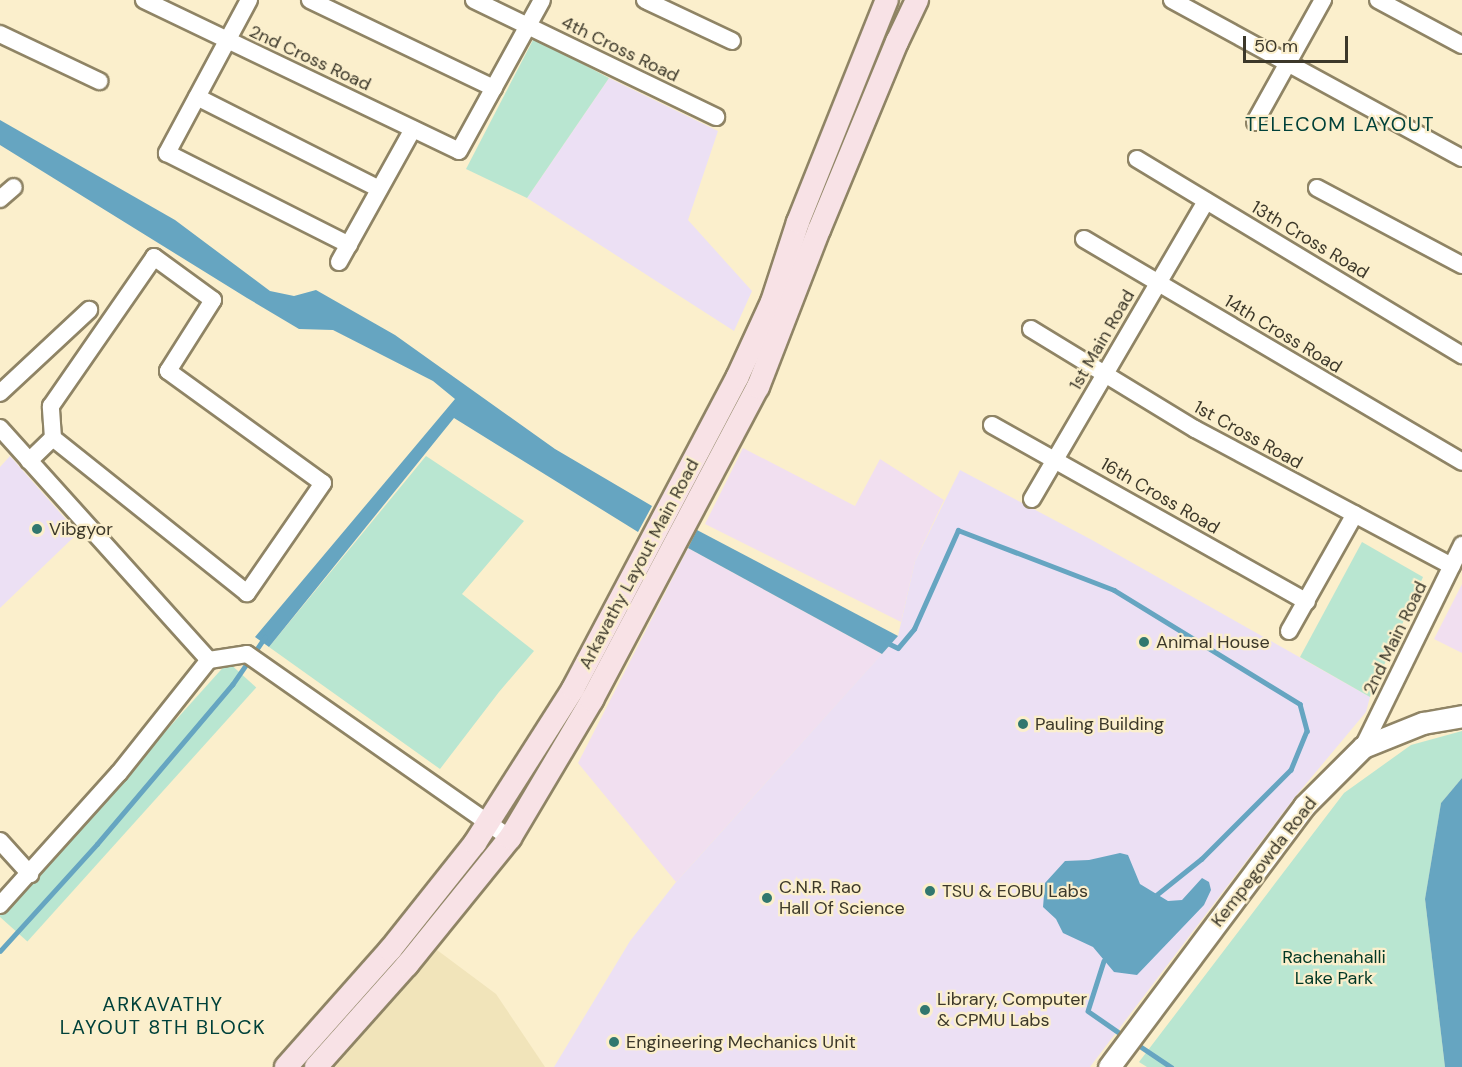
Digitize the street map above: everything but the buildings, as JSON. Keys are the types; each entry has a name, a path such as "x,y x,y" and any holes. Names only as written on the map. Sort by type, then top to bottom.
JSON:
{"main road":[{"name":"Arkavathy Layout Main Road","path":"286,1067 390,950 475,843 573,689 738,378 772,302 798,222 888,0"},
{"name":"Arkavathy Layout Main Road","path":"316,1067 407,965 510,838 592,700 758,387 897,42 917,0"},
{"path":"874,33 897,42"}],"street":[{"name":"2nd Cross Road","path":"144,0 459,151 494,88"},
{"path":"249,0 167,153 349,245"},
{"path":"310,0 494,88 542,0"},
{"name":"4th Cross Road","path":"474,0 716,117"},
{"path":"645,0 732,41"},
{"path":"1172,0 1462,158"},
{"path":"1255,122 1286,62 1323,0"},
{"path":"1377,0 1462,45"},
{"path":"0,34 99,81"},
{"path":"197,97 380,189"},
{"path":"339,262 413,129"},
{"name":"13th Cross Road","path":"1137,159 1462,355"},
{"path":"0,199 14,187"},
{"path":"1317,188 1462,265"},
{"name":"1st Main Road","path":"1032,499 1206,201"},
{"name":"14th Cross Road","path":"1084,239 1462,462"},
{"path":"29,461 53,438 51,406 154,257 213,300 168,371 323,483 248,593 53,438"},
{"path":"0,393 89,310"},
{"name":"1st Cross Road","path":"1031,329 1195,429 1452,566"},
{"name":"16th Cross Road","path":"992,425 1307,602"},
{"path":"0,428 209,660"},
{"path":"1289,631 1355,514"},
{"name":"2nd Main Road","path":"1363,747 1462,545"},
{"path":"0,905 119,773 209,660 247,654 510,838"},
{"name":"Kempegowda Road","path":"1109,1067 1304,806 1363,747 1423,723 1462,716"},
{"path":"0,841 30,874"}],"shaded area":[{"path":"609,78 718,131 688,220 752,291 734,331 527,198"},
{"path":"743,448 855,506 880,459 944,500 915,561 901,622 705,524"},
{"name":"Vibgyor","path":"10,456 78,533 0,608 0,467"},
{"path":"960,470 1092,540 1370,697 1366,712 1295,797 1090,1067 554,1067 630,941 676,882 898,636 915,561"},
{"path":"688,548 882,654 676,882 578,763"},
{"path":"1462,584 1462,653 1434,639"},
{"path":"437,950 496,994 545,1067 335,1067"}],"green space":[{"path":"534,38 609,78 527,198 466,169"},
{"path":"426,456 524,521 462,594 534,651 499,692 440,769 269,647"},
{"path":"1362,542 1423,577 1370,697 1300,657"},
{"path":"228,662 256,687 27,942 0,915"},
{"name":"Rachenahalli Lake Park","path":"1462,731 1462,778 1441,803 1425,899 1445,1067 1147,1067 1139,1062 1344,793 1411,745"}],"water":[{"path":"0,120 175,220 270,291 294,296 316,290 395,335 555,449 652,506 638,532 454,418 269,647 255,637 455,399 433,381 333,330 299,329 247,298 0,145"},
{"path":"697,530 898,636 882,654 688,548"},
{"path":"1462,778 1462,1067 1445,1067 1425,899 1441,803"},
{"path":"1120,853 1128,855 1140,884 1168,901 1182,900 1202,878 1209,882 1211,890 1204,905 1137,975 1114,972 1093,947 1063,933 1056,919 1043,907 1045,883 1065,861 1089,860"}],"waterway":[{"path":"886,642 898,648 914,629 958,530 1114,590 1300,704 1307,731 1291,770 1202,859 1157,895"},
{"path":"0,951 97,844 232,685 265,637"},
{"path":"1104,961 1088,1011 1124,1036"},
{"path":"1134,1042 1171,1067"}],"place":[{"name":"Vibgyor","path":"37,529"},
{"name":"Animal House","path":"1144,642"},
{"name":"Pauling Building","path":"1023,724"},
{"name":"TSU & EOBU Labs","path":"930,891"},
{"name":"C.N.R. Rao Hall Of Science","path":"767,898"},
{"name":"Library, Computer & CPMU Labs","path":"925,1010"},
{"name":"Engineering Mechanics Unit","path":"614,1042"}],"district":[{"name":"TELECOM LAYOUT","path":"1340,124"},
{"name":"ARKAVATHY LAYOUT 8TH BLOCK","path":"163,1016"}]}
